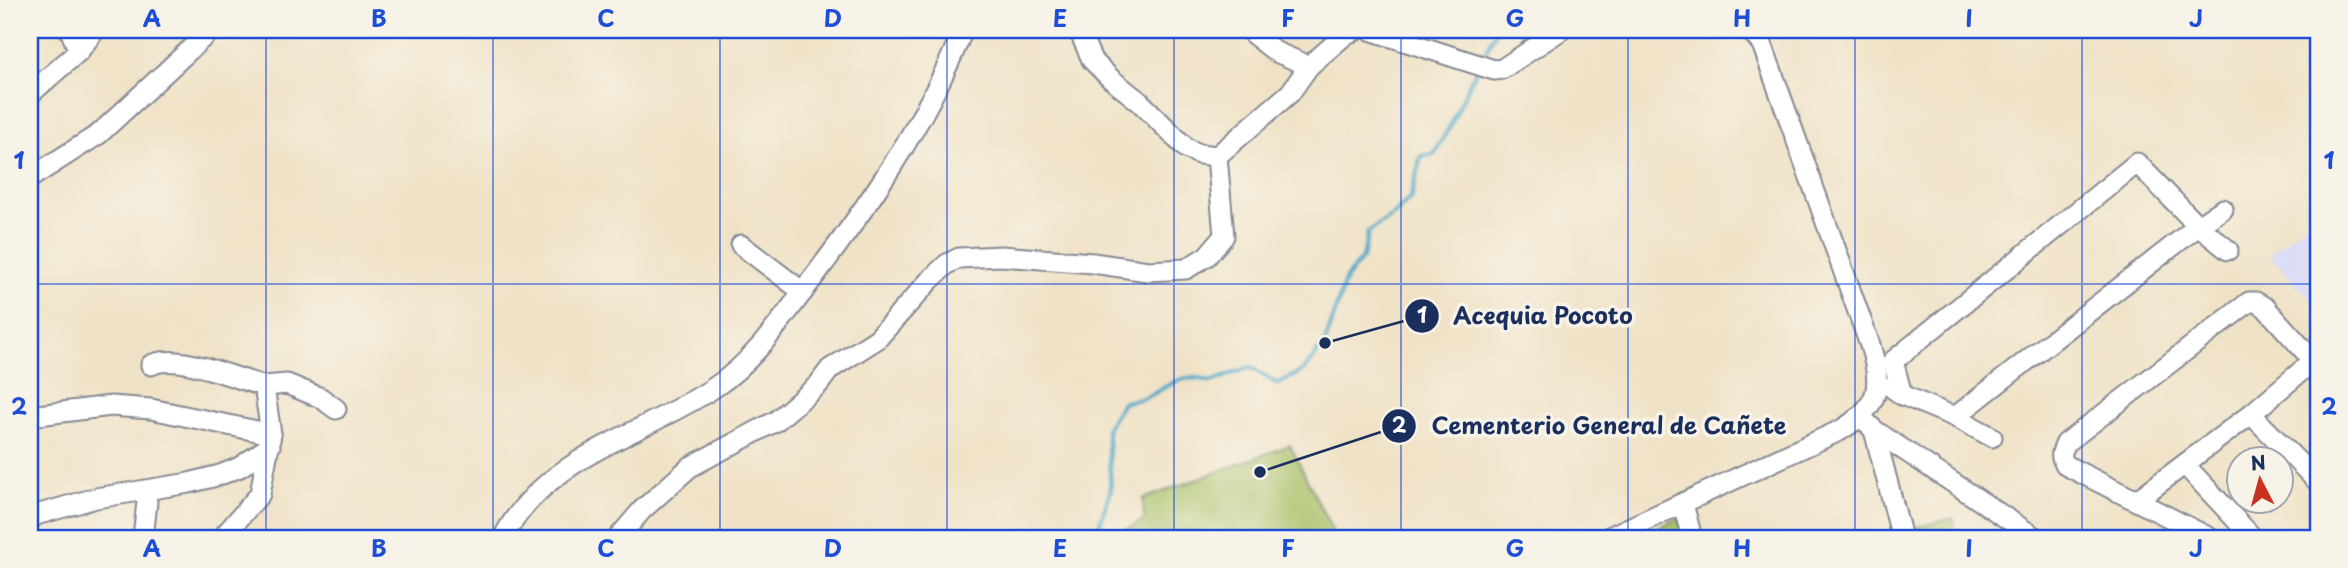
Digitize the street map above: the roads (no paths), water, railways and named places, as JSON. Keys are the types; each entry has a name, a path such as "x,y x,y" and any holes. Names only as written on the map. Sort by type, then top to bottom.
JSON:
{"street":[{"path":"70,30 79,51"},
{"path":"30,94 79,51 95,30"},
{"path":"30,178 99,134 211,30"},
{"path":"503,538 523,507 555,477 588,456 715,387 774,331 888,174 944,77 963,30"},
{"path":"1076,30 1080,33 1092,60 1140,102 1186,148 1199,154 1217,156 1290,93 1309,66 1346,34 1356,30"},
{"path":"1248,30 1276,52 1309,66"},
{"path":"1370,30 1478,66 1502,68 1561,30"},
{"path":"1750,30 1762,44 1870,345 1878,380 1868,424 1902,538"},
{"path":"618,538 642,510 690,467 776,421 818,385 830,369 877,339 930,280 947,264 959,258 1014,257 1093,263 1148,271 1186,269 1207,256 1224,236 1217,156"},
{"path":"1902,395 1893,361 2137,163 2198,226 2228,250"},
{"path":"1955,417 2223,209"},
{"path":"741,245 803,292"},
{"path":"2137,500 2316,363 2265,307 2256,302 2249,302 2066,443 2060,453 2067,466 2210,538"},
{"path":"151,365 165,361 183,363 264,386 288,384 321,398 336,409"},
{"path":"1878,380 1902,395 1955,417 1992,437"},
{"path":"222,538 260,494 271,440 264,386"},
{"path":"30,416 111,406 151,409 271,440"},
{"path":"2251,414 2318,482"},
{"path":"1607,538 1841,430 1868,424 2036,538"},
{"path":"30,520 36,515 96,498 189,483 220,475 240,467 271,440"},
{"path":"2185,465 2253,538"},
{"path":"143,538 146,502"},
{"path":"1683,504 1692,538"}],"waterway":[{"path":"1481,61 1496,30"},
{"path":"1095,538 1111,489 1107,428 1123,402 1143,398 1184,379 1211,382 1250,367 1278,384 1304,370 1325,343 1346,278 1363,257 1368,232 1395,214 1411,197 1421,156 1434,154 1477,68"}],"place":[{"name":"Acequia Pocoto","path":"1325,343"},
{"name":"Cementerio General de Cañete","path":"1260,472"}]}
